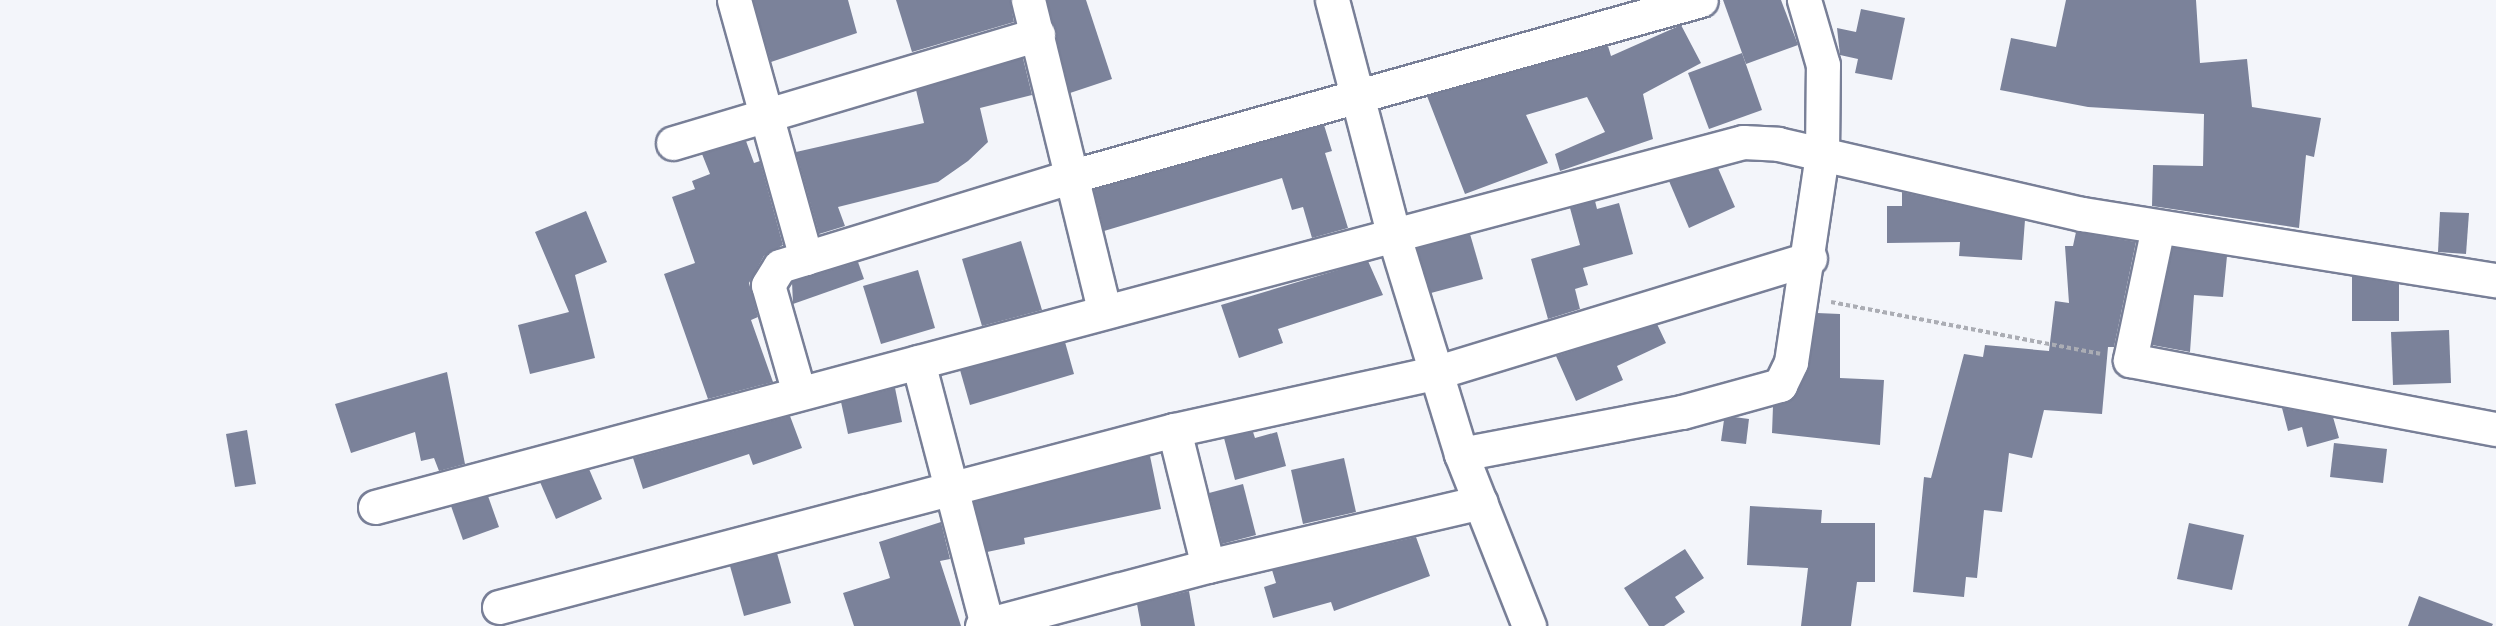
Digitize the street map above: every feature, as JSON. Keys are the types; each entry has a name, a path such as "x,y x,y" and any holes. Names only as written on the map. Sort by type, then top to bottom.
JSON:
{"street":[{"path":"734,0 806,258"},
{"path":"1028,0 1104,310"},
{"path":"1332,0 1361,97 1394,236 1438,372 1461,454 1529,626"},
{"path":"799,393 768,279 780,266 1073,176 1701,0"},
{"path":"1461,454 1768,392 1788,374 1810,258 1822,155 1823,65 1804,0"},
{"path":"673,143 766,118 1038,34"},
{"path":"375,507 1104,310 1394,236 1743,142 1822,155 2158,227 2496,280"},
{"path":"2158,227 2130,360 2496,429"},
{"path":"499,607 949,491 1174,429 1438,372 1810,258"},
{"path":"918,362 949,491 985,625 1208,566 1481,502"},
{"path":"1174,429 1208,566"}],"path":[{"path":"1803,296 2130,360"}],"building":[{"path":"753,0 848,0 857,33 771,62"},
{"path":"896,0 1010,0 1014,22 912,52"},
{"path":"1047,0 1086,0 1112,79 1070,93"},
{"path":"1723,0 1781,0 1798,45 1746,64"},
{"path":"2066,0 2196,0 2200,63 2247,59 2252,107 2321,118 2314,157 2306,155 2299,228 2152,206 2153,165 2203,166 2204,114 2088,107 2000,90 2011,38 2056,47"},
{"path":"1861,9 1905,18 1892,80 1855,73 1858,59 1840,55 1837,28 1856,32"},
{"path":"1681,25 1701,63 1643,94 1653,139 1560,171 1555,154 1605,132 1587,97 1526,115 1548,163 1465,194 1427,96 1608,46 1611,56"},
{"path":"1742,53 1762,110 1709,129 1688,73"},
{"path":"1023,58 1032,95 980,108 988,142 968,161 938,182 838,207 845,226 819,234 796,152 924,123 916,90"},
{"path":"1324,125 1332,151 1325,153 1348,228 1312,238 1303,207 1292,210 1282,178 1104,231 1094,190"},
{"path":"746,141 754,163 760,161 783,245 764,256 749,283 758,317 751,320 773,382 708,399 664,274 695,263 672,197 695,189 692,181 710,174 702,154"},
{"path":"1718,168 1735,207 1689,228 1669,181"},
{"path":"1902,192 2025,220 2022,260 1959,256 1960,242 1887,243 1887,206 1902,206"},
{"path":"1595,201 1597,209 1619,203 1633,254 1583,268 1588,285 1575,289 1580,309 1548,319 1531,259 1580,245 1570,208"},
{"path":"586,211 607,262 575,275 595,358 530,374 518,325 569,312 535,232"},
{"path":"2440,212 2469,213 2466,254 2438,252"},
{"path":"2076,232 2136,242 2114,347 2108,347 2102,414 2044,410 2032,458 2009,453 2002,512 1984,510 1977,578 1966,577 1964,597 1913,592 1924,477 1931,478 1964,354 1983,357 1985,345 2049,351 2055,301 2069,303 2065,246 2073,246"},
{"path":"1470,234 1483,279 1431,293 1417,248"},
{"path":"1021,241 1042,310 982,326 962,259"},
{"path":"2173,247 2227,256 2223,297 2194,295 2190,352 2152,345"},
{"path":"1368,261 1383,295 1278,329 1283,343 1239,358 1221,305"},
{"path":"858,262 864,279 793,304 792,282"},
{"path":"918,270 935,328 881,344 863,286"},
{"path":"2352,276 2399,284 2399,321 2352,321"},
{"path":"1817,313 1840,314 1840,378 1884,380 1880,445 1772,433 1773,406 1792,399 1808,370"},
{"path":"1657,324 1666,343 1617,366 1623,380 1576,401 1556,356"},
{"path":"2449,330 2451,383 2393,385 2391,332"},
{"path":"1065,342 1074,374 970,405 960,370"},
{"path":"447,372 465,464 439,471 434,458 421,461 415,432 351,453 335,404"},
{"path":"895,388 902,422 848,434 841,402"},
{"path":"2282,408 2333,417 2339,438 2307,447 2302,427 2288,431"},
{"path":"790,416 802,448 753,465 749,454 643,489 633,458"},
{"path":"1734,417 1749,419 1746,444 1721,441 1724,420"},
{"path":"247,430 256,484 235,487 226,434"},
{"path":"1253,432 1255,438 1277,432 1286,466 1235,480 1224,438"},
{"path":"2334,443 2387,449 2383,483 2330,477"},
{"path":"1150,456 1161,509 1024,538 1025,544 987,552 974,502"},
{"path":"1344,458 1356,512 1303,524 1291,470"},
{"path":"589,469 602,499 556,519 540,482"},
{"path":"1243,484 1256,535 1222,544 1209,493"},
{"path":"488,496 499,527 463,540 451,506"},
{"path":"1750,506 1822,510 1821,523 1875,523 1875,582 1857,582 1851,626 1801,626 1808,568 1747,565"},
{"path":"941,522 950,559 940,561 961,626 854,626 843,593 890,578 879,542"},
{"path":"2189,523 2244,535 2232,590 2177,579"},
{"path":"1416,537 1430,576 1334,611 1331,602 1273,618 1264,587 1276,583 1272,570"},
{"path":"1685,549 1704,578 1675,597 1685,612 1664,626 1649,626 1624,588"},
{"path":"777,553 791,603 744,616 730,566"},
{"path":"1189,591 1195,626 1141,626 1137,604"},
{"path":"2419,596 2493,624 2492,626 2408,626"}]}
